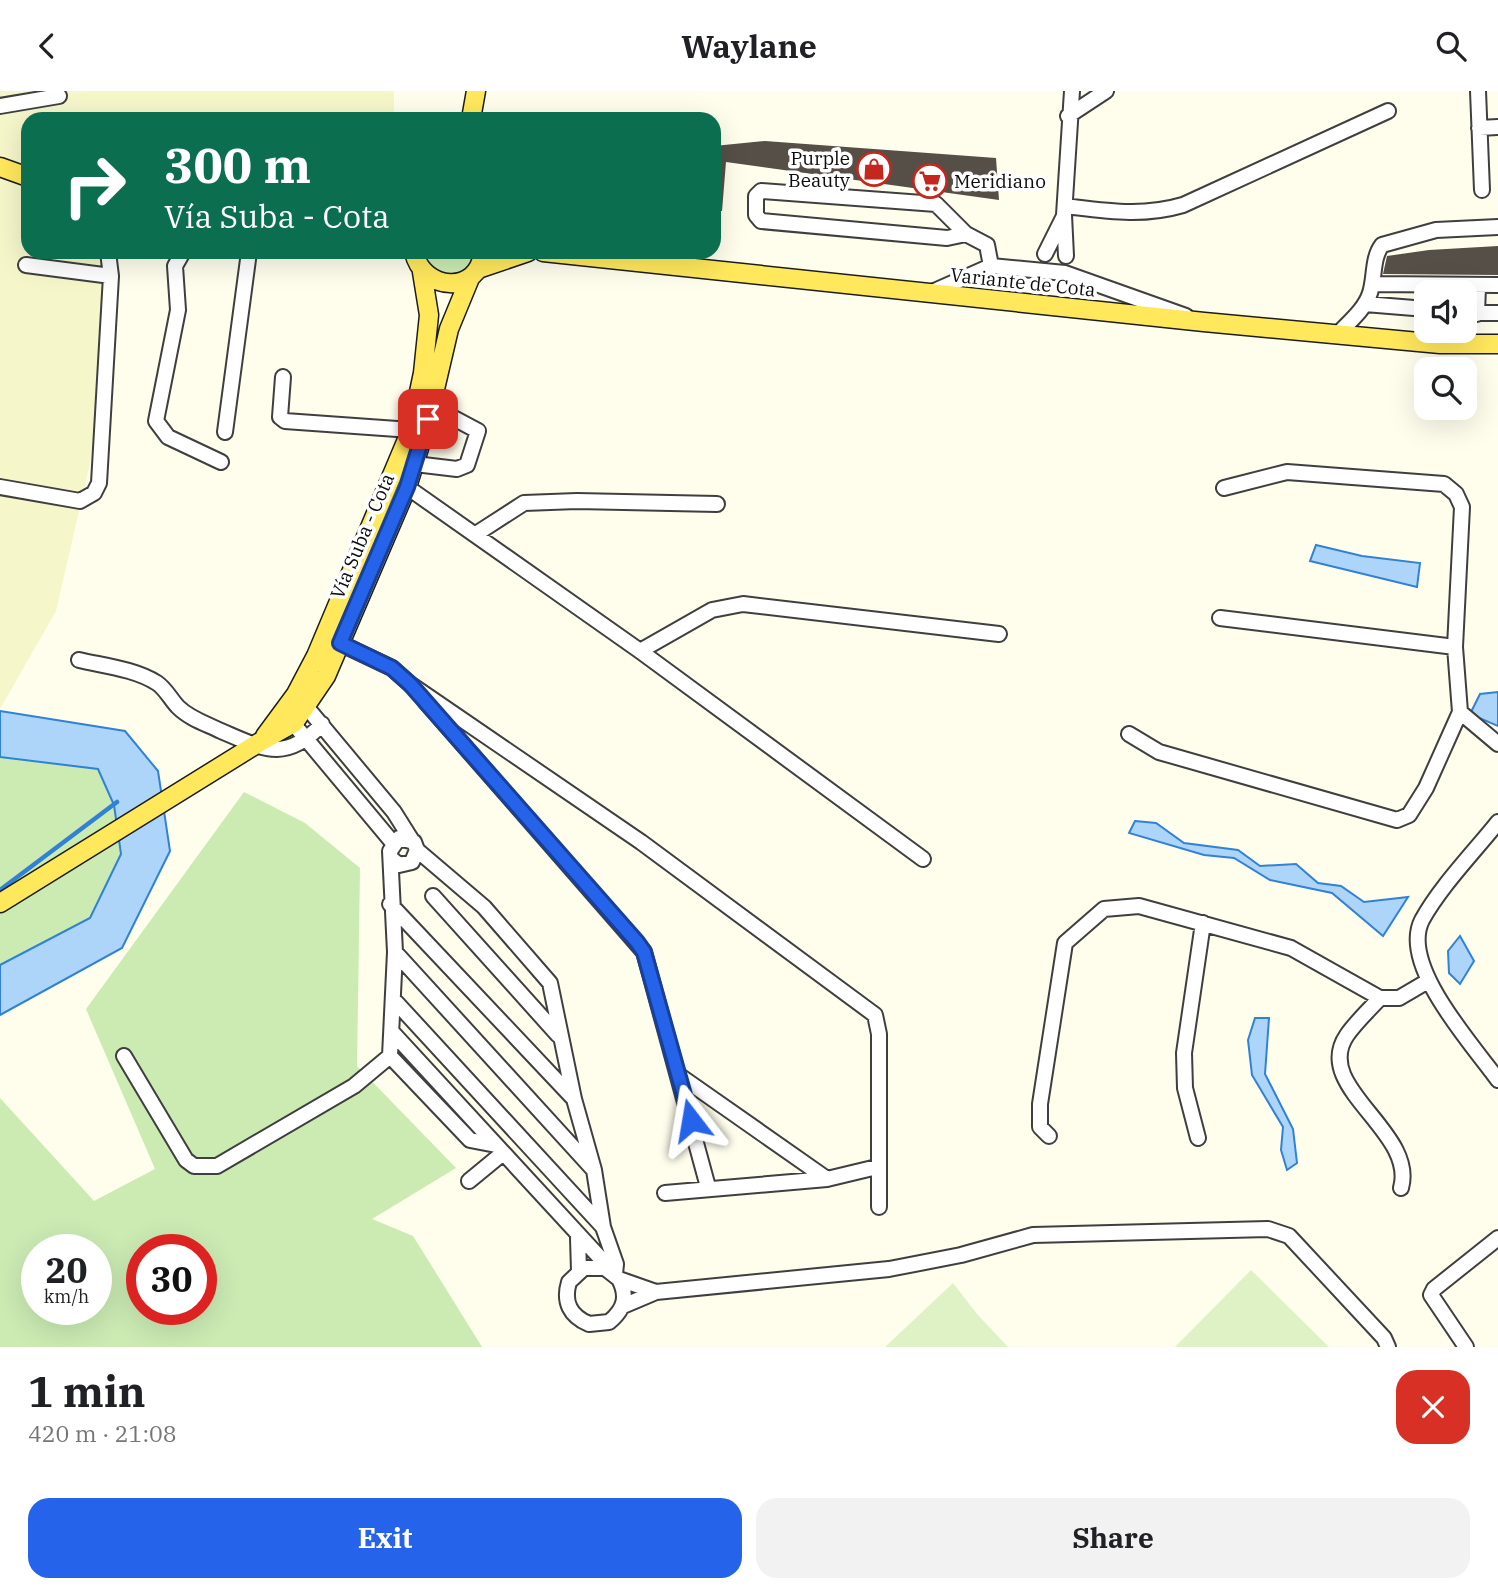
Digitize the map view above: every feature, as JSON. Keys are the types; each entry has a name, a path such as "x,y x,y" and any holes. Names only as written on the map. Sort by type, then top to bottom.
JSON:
{"main road":[{"path":"472,112 476,91"},
{"path":"0,167 21,174"},
{"path":"418,263 440,283 460,282 477,266 502,259"},
{"name":"Variante de Cota","path":"611,259 1204,322 1440,344 1498,344"},
{"name":"Vía Suba - Cota","path":"333,640 411,430 423,373 429,315 418,263"},
{"name":"Vía Suba - Cota","path":"0,903 258,744 289,717 301,701 407,487 431,406 449,329 477,266"}],"street":[{"path":"1065,265 1065,210 1072,91"},
{"path":"1069,116 1106,91"},
{"path":"1478,91 1482,190"},
{"path":"0,106 59,96"},
{"path":"1065,210 1131,214 1158,212 1183,205 1388,111"},
{"path":"1479,128 1498,127"},
{"path":"965,234 947,238 761,221 756,215 756,196 761,191 936,204 944,208 953,223 965,234 987,246 991,266"},
{"path":"1042,262 1065,210"},
{"path":"1339,333 1365,304 1372,284 1377,252 1382,245 1436,230 1498,227"},
{"path":"0,487 80,501 94,493 99,483 111,276 109,259"},
{"path":"179,259 175,266 178,310 156,421 162,434 221,462"},
{"path":"225,432 248,259"},
{"path":"930,293 991,266 1042,262 1065,265 1204,322"},
{"path":"26,265 111,276"},
{"path":"1372,284 1414,285"},
{"path":"1477,286 1498,285"},
{"path":"1365,304 1414,308"},
{"path":"1477,313 1498,313"},
{"path":"284,377 280,417 285,421 411,430"},
{"path":"415,464 457,470 467,465 478,431 431,406"},
{"path":"1129,734 1159,752 1397,820 1409,815 1426,788 1460,712 1455,647 1462,507 1457,494 1444,484 1287,472 1224,488"},
{"path":"407,487 640,652 923,859"},
{"path":"476,534 524,503 577,501 717,504"},
{"path":"640,652 727,605 999,634"},
{"path":"1220,618 1455,647"},
{"path":"333,640 392,668 410,684 644,952 680,1076 708,1187"},
{"path":"79,660 129,672 158,684 188,715 258,744 282,750 308,739 322,724"},
{"path":"410,684 641,842 875,1015 879,1034 879,1207"},
{"path":"301,701 394,812 414,845 415,859 408,864 399,865 392,859"},
{"path":"1460,712 1498,744"},
{"path":"289,717 393,843"},
{"path":"1498,822 1420,923 1419,960 1428,981 1498,1080"},
{"path":"124,1056 186,1160 194,1166 217,1166 354,1086 390,1056 395,952 390,904 390,851 399,838 414,845 484,907 550,983 574,1099 594,1170 604,1231 616,1264 617,1276"},
{"path":"433,896 560,1038"},
{"path":"390,904 574,1099"},
{"path":"1049,1136 1040,1127 1040,1104 1065,943 1104,909 1139,906 1291,947 1380,998 1399,998 1428,981"},
{"path":"1198,1138 1185,1088 1184,1053 1203,923"},
{"path":"395,952 594,1170"},
{"path":"1380,998 1346,1036 1340,1052 1340,1069 1398,1151 1405,1175 1401,1188"},
{"path":"394,1000 604,1231"},
{"path":"393,1033 617,1276 624,1288 623,1306"},
{"path":"390,1056 470,1140 500,1149"},
{"path":"680,1076 827,1179"},
{"path":"469,1181 500,1149"},
{"path":"665,1192 827,1179 877,1167"},
{"path":"656,1292 595,1266 579,1271 569,1282 566,1292 567,1303 579,1320 599,1325 609,1322 623,1306 656,1292 889,1269 961,1255 1033,1235 1073,1231 1268,1229 1289,1236 1297,1243 1384,1338 1388,1347"},
{"path":"583,1241 604,1231"},
{"path":"1466,1347 1431,1295 1434,1289 1498,1238"},
{"path":"579,1271 583,1241"}],"green space":[{"path":"0,91 394,91 394,112 21,112 21,259 102,259 111,331 90,463 56,611 0,709"},
{"path":"425,259 475,259 470,271 444,279"},
{"path":"0,757 98,769 114,805 121,854 90,918 0,965"},
{"path":"244,792 305,823 360,868 357,1066 456,1168 372,1219 413,1236 482,1347 0,1347 0,1098 94,1201 155,1169 86,1009"},
{"path":"1251,1270 1329,1347 1175,1347"},
{"path":"953,1283 1008,1347 885,1347"}],"water":[{"path":"1316,545 1362,556 1420,563 1417,587 1310,561"},
{"path":"1498,692 1498,726 1470,714 1480,694"},
{"path":"0,711 125,731 158,771 170,851 122,948 0,1015 0,965 90,918 121,854 114,805 98,769 0,757"},
{"path":"1135,821 1156,823 1184,843 1238,850 1260,866 1296,864 1318,883 1341,886 1364,902 1408,897 1383,936 1332,893 1270,880 1234,858 1204,855 1129,833"},
{"path":"1460,936 1474,961 1460,984 1449,973 1448,951"},
{"path":"1255,1018 1269,1018 1265,1074 1293,1129 1297,1163 1287,1170 1281,1150 1283,1127 1252,1075 1248,1040"}],"building":[{"name":"Meridiano","path":"765,141 996,158 999,200 726,162 721,211 721,145"},
{"path":"1498,246 1498,275 1383,274 1387,256 1429,250"}],"waterway":[{"path":"0,890 117,802"}],"place":[{"name":"Purple Beauty","path":"874,169"},
{"name":"Meridiano","path":"930,181"}],"route":[{"path":"428,419 407,487 340,643 392,668 410,684 637,942 644,952 691,1120"}]}
